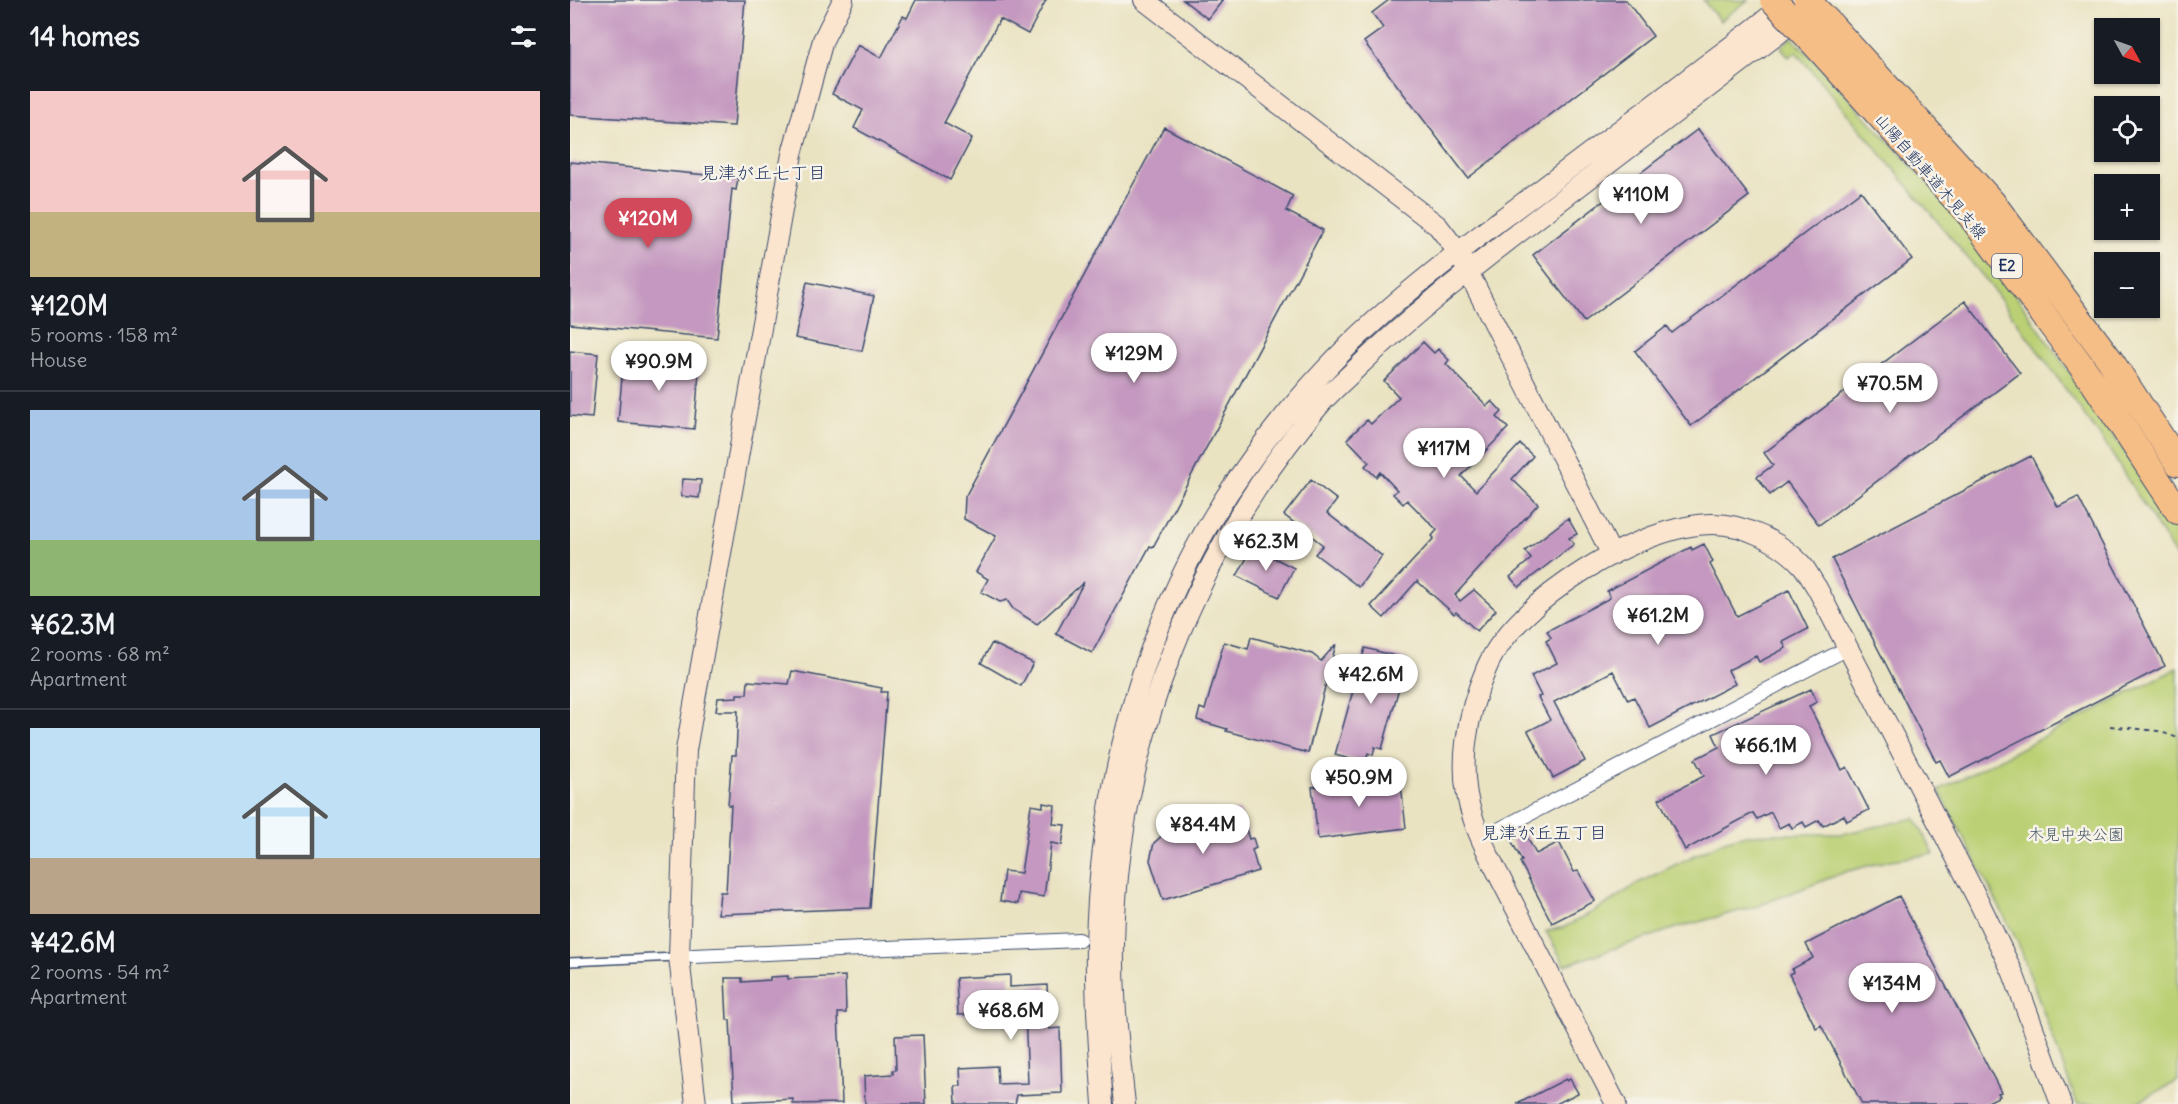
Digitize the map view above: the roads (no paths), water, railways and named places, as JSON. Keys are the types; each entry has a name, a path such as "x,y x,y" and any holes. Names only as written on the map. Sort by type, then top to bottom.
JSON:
{"highway":[{"name":"山陽自動車道木見支線","path":"1773,0 1820,32 1992,202 2110,360 2178,463"},
{"name":"山陽自動車道木見支線","path":"1807,0 1820,32 1970,215 2094,383 2178,511"}],"street":[{"path":"696,1104 686,956 686,750 792,154 823,40 843,0"},
{"path":"1144,0 1438,226 1458,252 1612,555"},
{"path":"1103,1104 1098,1034 1096,944 1101,862 1113,783 1132,705 1154,642 1189,560 1225,498 1264,443 1311,385 1374,321 1458,252 1789,0"},
{"path":"1125,1104 1117,1032 1114,943 1120,866 1131,789 1152,709 1172,649 1206,572 1241,511 1280,455 1325,399 1385,341 1467,272 1778,34 1817,0"},
{"path":"1616,1104 1472,817 1464,778 1466,735 1475,697 1488,665 1512,629 1536,604 1573,577 1653,536 1683,526 1715,524 1746,530 1776,544 1802,565 1817,588 1978,900 2013,973 2061,1104"},
{"path":"1482,839 1848,648"},
{"path":"686,956 1079,940"}],"lane":[{"path":"570,962 686,956"}],"district":[{"name":"見津が丘七丁目","path":"763,173"},
{"name":"見津が丘五丁目","path":"1544,833"}],"park label":[{"name":"木見中央公園","path":"2076,834"}]}
